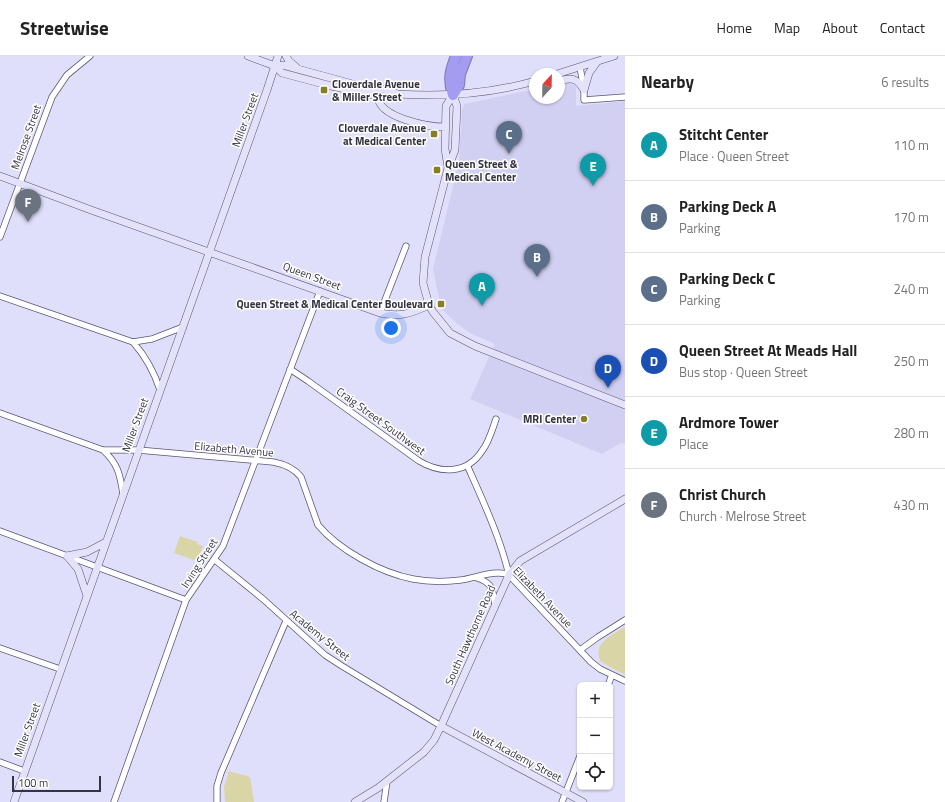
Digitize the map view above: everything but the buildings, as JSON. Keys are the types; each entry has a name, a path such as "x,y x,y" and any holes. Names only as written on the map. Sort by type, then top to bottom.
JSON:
{"highway":[{"path":"453,95 450,79 456,56"},
{"path":"453,95 459,85 461,69 467,56"}],"main road":[{"path":"248,56 275,66 282,73 331,86 388,97 397,94 453,95 493,91 529,82"},
{"name":"Miller Street","path":"14,802 24,770 138,450 210,252 278,56"},
{"path":"286,56 289,61 300,69"},
{"path":"565,72 614,56"},
{"path":"584,90 589,73 597,62"},
{"path":"275,66 283,65 354,85 389,90 397,94"},
{"path":"565,80 572,79 582,86 584,90"},
{"path":"448,168 445,149 446,106 453,95"},
{"path":"453,95 457,106 455,150 448,168 425,257 423,283 432,312 450,333 474,346 625,405"},
{"path":"378,96 381,105 394,115 416,123 446,127"},
{"name":"Queen Street","path":"0,176 380,313 405,315 429,305"},
{"name":"South Hawthorne Road","path":"355,802 387,781 429,747 441,726 509,574 520,561 625,499"},
{"path":"66,556 87,552 106,542"},
{"path":"66,556 78,569 87,596"},
{"name":"West Academy Street","path":"441,726 583,802"}],"street":[{"name":"Melrose Street","path":"0,237 52,97 67,75 90,56"},
{"path":"580,67 584,90 584,100 625,97"},
{"path":"380,313 406,246"},
{"name":"Irving Street","path":"114,802 186,600 215,560 223,546 320,291"},
{"path":"0,296 133,342 152,340 183,327"},
{"path":"133,342 143,353 150,365 160,390"},
{"name":"Craig Street Southwest","path":"290,369 428,467 446,471 467,465 482,452 486,446 496,419"},
{"name":"Elizabeth Avenue","path":"0,413 103,450 138,450 255,462 281,463 297,472 304,484 318,525 336,542 358,557 398,575 411,579 438,582 492,573 504,572 509,574 596,665 625,681"},
{"path":"103,450 115,463 121,479 123,494"},
{"path":"467,465 505,557 509,574"},
{"path":"0,531 186,600"},
{"name":"Academy Street","path":"215,560 263,599 325,655 441,726"},
{"path":"475,577 486,580 490,586 495,605"},
{"path":"580,650 625,620"},
{"path":"217,802 217,786 221,773 286,621"},
{"path":"0,648 60,669"},
{"path":"609,682 612,675"},
{"path":"0,762 24,770"},
{"path":"562,802 577,763"},
{"path":"384,802 387,781"}],"shaded area":[{"path":"567,81 576,87 576,106 625,101 625,444 621,443 602,454 470,399 495,344 470,333 454,321 441,308 433,269 459,161 462,109 465,104 529,90 529,104 565,104 565,82"},
{"path":"180,536 198,542 197,544 203,546 197,561 174,553"},
{"path":"625,627 625,675 601,662 599,650 604,641"},
{"path":"229,771 250,777 254,802 225,802 224,787"}],"place":[{"name":"Cloverdale Avenue & Miller Street","path":"324,90"},
{"name":"Cloverdale Avenue at Medical Center","path":"434,134"},
{"name":"Parking Deck C","path":"509,154"},
{"name":"Queen Street & Medical Center","path":"437,170"},
{"name":"Ardmore Tower","path":"593,186"},
{"name":"Christ Church","path":"28,222"},
{"name":"Parking Deck A","path":"537,277"},
{"name":"Queen Street & Medical Center Boulevard","path":"441,304"},
{"name":"Stitcht Center","path":"482,306"},
{"name":"Queen Street At Meads Hall","path":"608,388"},
{"name":"MRI Center","path":"584,419"}]}
